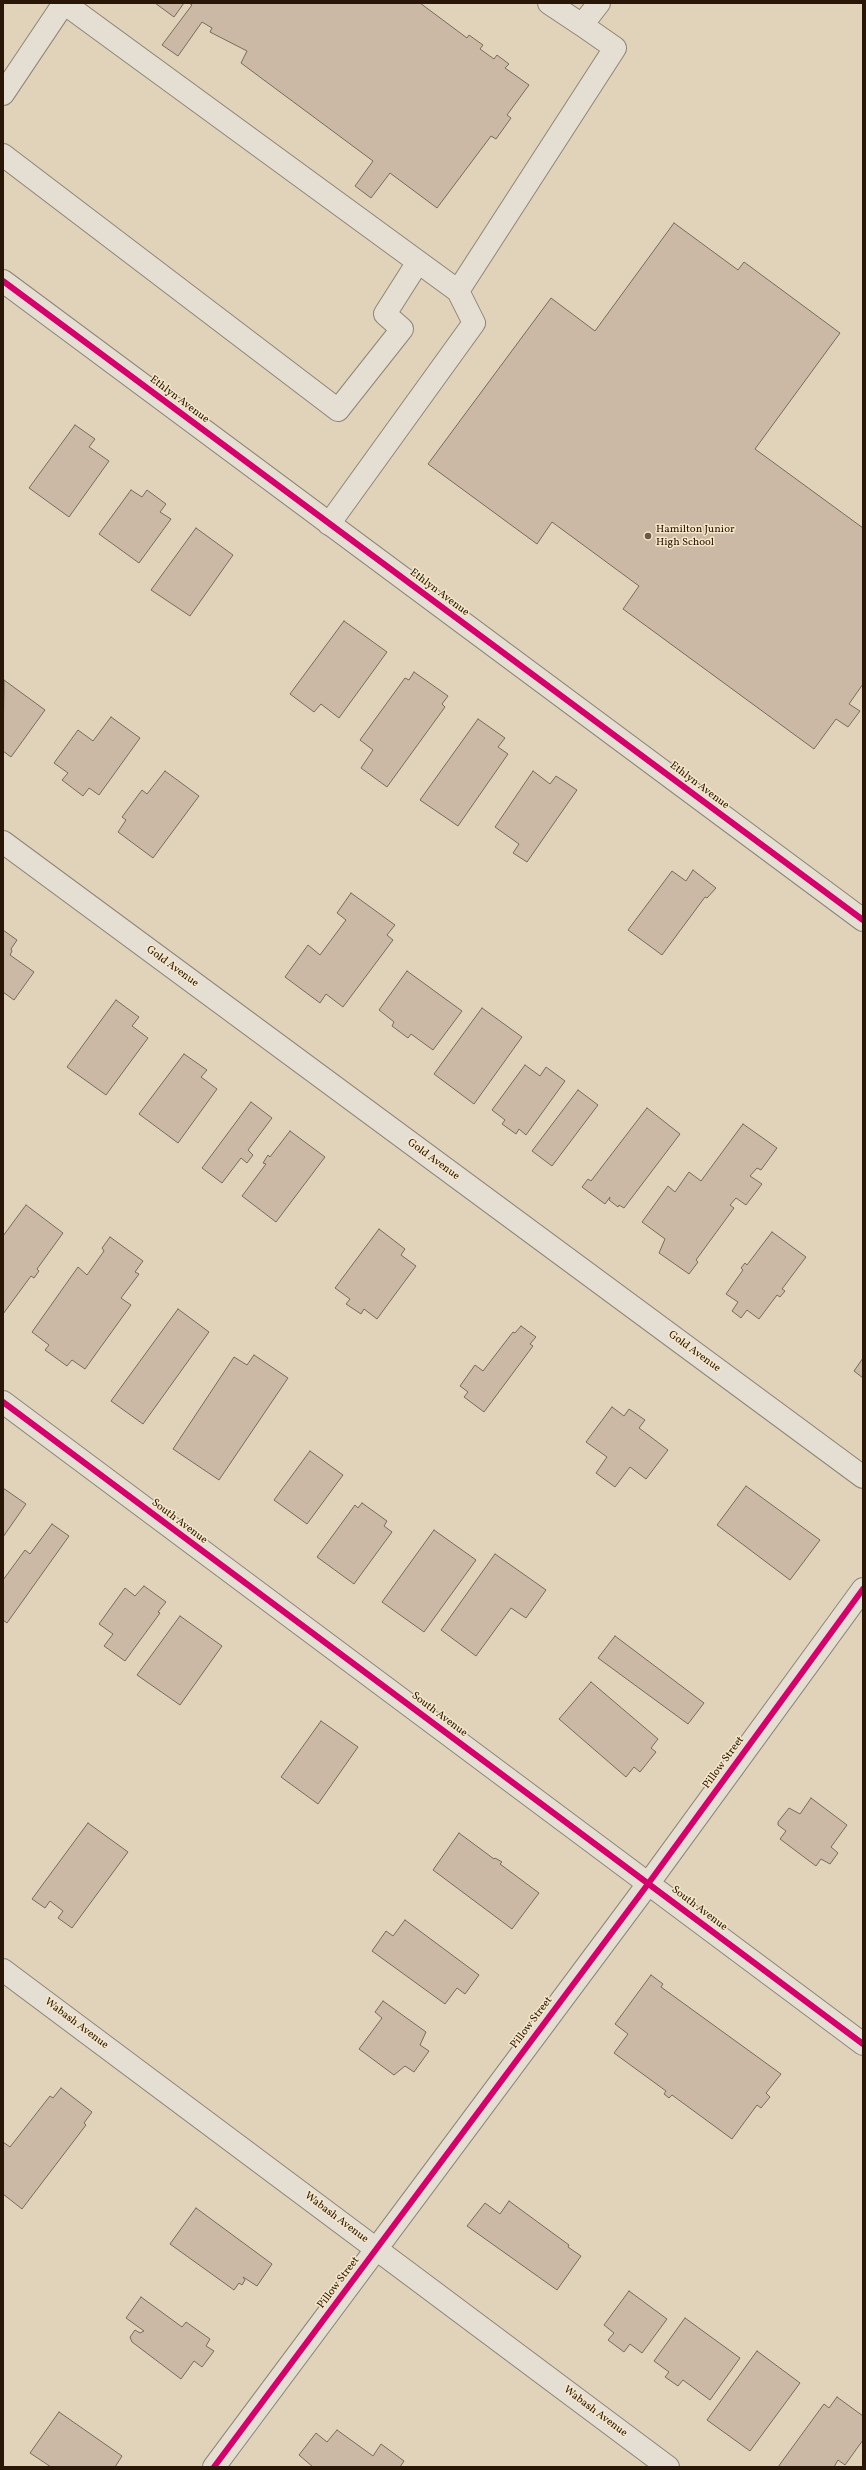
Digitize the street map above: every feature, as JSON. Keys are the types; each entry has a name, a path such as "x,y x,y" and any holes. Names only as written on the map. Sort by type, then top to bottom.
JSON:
{"street":[{"path":"3,94 64,3 458,291 474,324 329,524"},
{"path":"458,291 615,48 550,3"},
{"path":"582,25 599,3"},
{"path":"3,154 338,410 402,329 385,314 418,262"},
{"name":"Ethlyn Avenue","path":"3,281 863,920"},
{"name":"Gold Avenue","path":"3,842 863,1477"},
{"name":"South Avenue","path":"3,1402 863,2044"},
{"name":"Pillow Street","path":"214,2467 648,1884 863,1589"},
{"name":"Wabash Avenue","path":"3,1970 668,2467"}],"building":[{"path":"155,3 184,3 174,17"},
{"path":"189,3 420,3 467,38 469,35 483,45 480,49 494,59 497,55 509,64 505,68 529,85 507,115 511,118 496,139 491,136 437,208 390,173 371,198 355,186 373,161 241,63 247,51 210,32 212,28 202,22 178,56 162,45 192,5"},
{"path":"674,223 738,270 744,262 840,333 755,449 863,528 863,684 849,704 860,711 848,727 836,719 814,749 623,609 639,586 552,522 537,544 428,464 551,298 595,331"},
{"path":"75,425 95,439 89,447 109,461 69,517 29,488"},
{"path":"131,490 142,497 147,490 166,504 160,512 171,519 139,563 99,534"},
{"path":"196,528 233,555 190,616 151,590"},
{"path":"344,621 387,652 339,718 321,704 314,712 290,694"},
{"path":"414,672 448,696 442,704 445,707 387,787 361,768 373,750 360,740 405,678 409,680"},
{"path":"4,680 45,710 11,757 3,751"},
{"path":"111,717 140,738 99,795 89,788 83,796 62,780 68,773 54,763 78,730 93,741"},
{"path":"478,719 505,738 498,747 508,754 458,826 420,800"},
{"path":"165,771 199,796 153,858 118,832 126,820 122,817 142,790 147,794"},
{"path":"533,771 550,784 556,776 577,790 527,862 513,853 519,844 495,827"},
{"path":"693,870 716,888 707,898 705,897 662,955 628,930 672,871 686,881"},
{"path":"351,893 395,925 387,935 393,940 343,1007 326,994 320,1003 285,977 308,945 320,955 346,920 337,913"},
{"path":"3,930 17,940 11,949 12,951 10,955 34,972 14,1000 3,992"},
{"path":"407,971 462,1011 433,1050 411,1034 408,1038 392,1026 394,1022 379,1010"},
{"path":"116,1000 139,1017 132,1026 148,1038 106,1095 67,1067"},
{"path":"482,1008 522,1037 474,1104 434,1074"},
{"path":"184,1054 207,1070 201,1077 217,1089 178,1143 139,1114"},
{"path":"525,1065 540,1076 546,1067 565,1081 526,1135 519,1129 516,1134 502,1124 505,1120 492,1110"},
{"path":"578,1090 598,1105 552,1166 532,1151"},
{"path":"251,1102 272,1118 248,1150 253,1155 247,1163 241,1158 222,1183 202,1168"},
{"path":"647,1108 680,1134 624,1208 619,1205 618,1207 609,1200 610,1197 605,1204 582,1187 588,1179 591,1181"},
{"path":"743,1124 777,1148 761,1170 757,1168 750,1176 762,1184 746,1205 736,1198 730,1205 734,1208 696,1260 698,1262 689,1274 659,1253 665,1239 642,1222 668,1186 675,1192 689,1172 701,1181"},
{"path":"290,1131 325,1157 276,1222 242,1196 266,1164 263,1163 268,1155 270,1157"},
{"path":"26,1205 63,1233 37,1269 39,1271 34,1278 31,1276 3,1314 3,1236"},
{"path":"379,1229 405,1249 401,1255 416,1266 377,1319 364,1309 361,1314 346,1304 350,1299 335,1288"},
{"path":"772,1232 806,1257 782,1289 785,1291 780,1297 777,1295 759,1319 747,1310 741,1318 732,1311 738,1302 726,1294 743,1270 741,1268 745,1263 747,1265"},
{"path":"110,1237 143,1261 135,1272 139,1274 121,1298 131,1305 85,1369 72,1360 67,1366 45,1350 49,1345 32,1332 78,1267 87,1275 104,1251 102,1248"},
{"path":"178,1309 209,1332 143,1424 111,1401"},
{"path":"521,1326 536,1337 530,1344 533,1346 484,1412 464,1397 468,1392 460,1386 475,1365 483,1371 513,1332 515,1333"},
{"path":"254,1355 288,1378 219,1480 173,1449 234,1357 247,1365"},
{"path":"863,1358 863,1378 854,1371"},
{"path":"612,1407 624,1416 629,1409 645,1420 639,1428 668,1450 646,1479 630,1467 615,1487 596,1473 607,1457 586,1442"},
{"path":"310,1451 343,1475 307,1524 274,1500"},
{"path":"746,1486 820,1540 790,1580 717,1525"},
{"path":"3,1488 26,1504 3,1537"},
{"path":"362,1503 387,1521 384,1526 392,1532 354,1584 317,1557 355,1505 358,1508"},
{"path":"52,1524 69,1536 7,1623 3,1620 3,1580 25,1550 30,1554"},
{"path":"434,1530 476,1560 424,1632 382,1602"},
{"path":"495,1554 546,1590 526,1618 511,1608 476,1656 441,1630"},
{"path":"144,1586 166,1602 158,1612 160,1613 125,1661 104,1646 113,1634 99,1624 125,1588 135,1596"},
{"path":"180,1616 222,1646 180,1705 137,1675"},
{"path":"615,1636 704,1703 688,1724 598,1658"},
{"path":"591,1682 658,1739 651,1748 656,1752 640,1772 634,1767 626,1777 559,1719"},
{"path":"321,1721 358,1747 318,1804 281,1777"},
{"path":"811,1798 847,1825 831,1847 838,1853 830,1864 821,1859 816,1866 780,1839 786,1831 778,1825 778,1822 789,1808 800,1814"},
{"path":"88,1823 128,1852 72,1928 58,1918 63,1911 50,1901 45,1908 32,1899"},
{"path":"459,1833 494,1859 495,1858 502,1862 500,1864 539,1893 512,1929 433,1870"},
{"path":"405,1920 479,1975 465,1994 457,1988 445,2004 372,1951 386,1931 393,1936"},
{"path":"651,1975 663,1984 661,1987 781,2074 766,2093 770,2097 761,2108 757,2105 732,2139 672,2095 669,2098 664,2094 666,2091 614,2053 628,2034 615,2024"},
{"path":"383,2001 426,2032 420,2045 429,2051 414,2072 405,2066 394,2075 359,2049 382,2018 375,2012"},
{"path":"61,2088 92,2112 84,2123 86,2125 22,2209 3,2194 3,2142 10,2147 50,2096 53,2098"},
{"path":"509,2201 569,2245 568,2247 581,2256 557,2290 467,2226 485,2203 500,2214"},
{"path":"196,2208 272,2264 257,2286 243,2277 245,2280 242,2285 239,2283 234,2290 170,2244"},
{"path":"629,2291 667,2319 642,2353 630,2344 624,2352 608,2340 614,2333 604,2325"},
{"path":"141,2297 182,2327 186,2322 210,2339 206,2346 214,2351 202,2367 194,2361 181,2379 132,2342 130,2337 135,2330 140,2333 144,2331 126,2318"},
{"path":"685,2318 740,2358 710,2400 683,2380 678,2386 665,2377 669,2372 654,2361"},
{"path":"757,2351 800,2383 750,2451 707,2420"},
{"path":"837,2397 863,2416 863,2440 845,2465 838,2460 834,2467 778,2467 824,2404 829,2408"},
{"path":"59,2412 122,2456 115,2467 51,2467 30,2453"},
{"path":"337,2430 373,2456 381,2444 404,2461 400,2467 313,2467 299,2455 316,2433 327,2442"}],"cycle path":[{"path":"3,281 863,920"},
{"path":"3,1402 863,2044"},
{"path":"214,2467 648,1884 863,1589"}],"place":[{"name":"Hamilton Junior High School","path":"648,536"}]}
